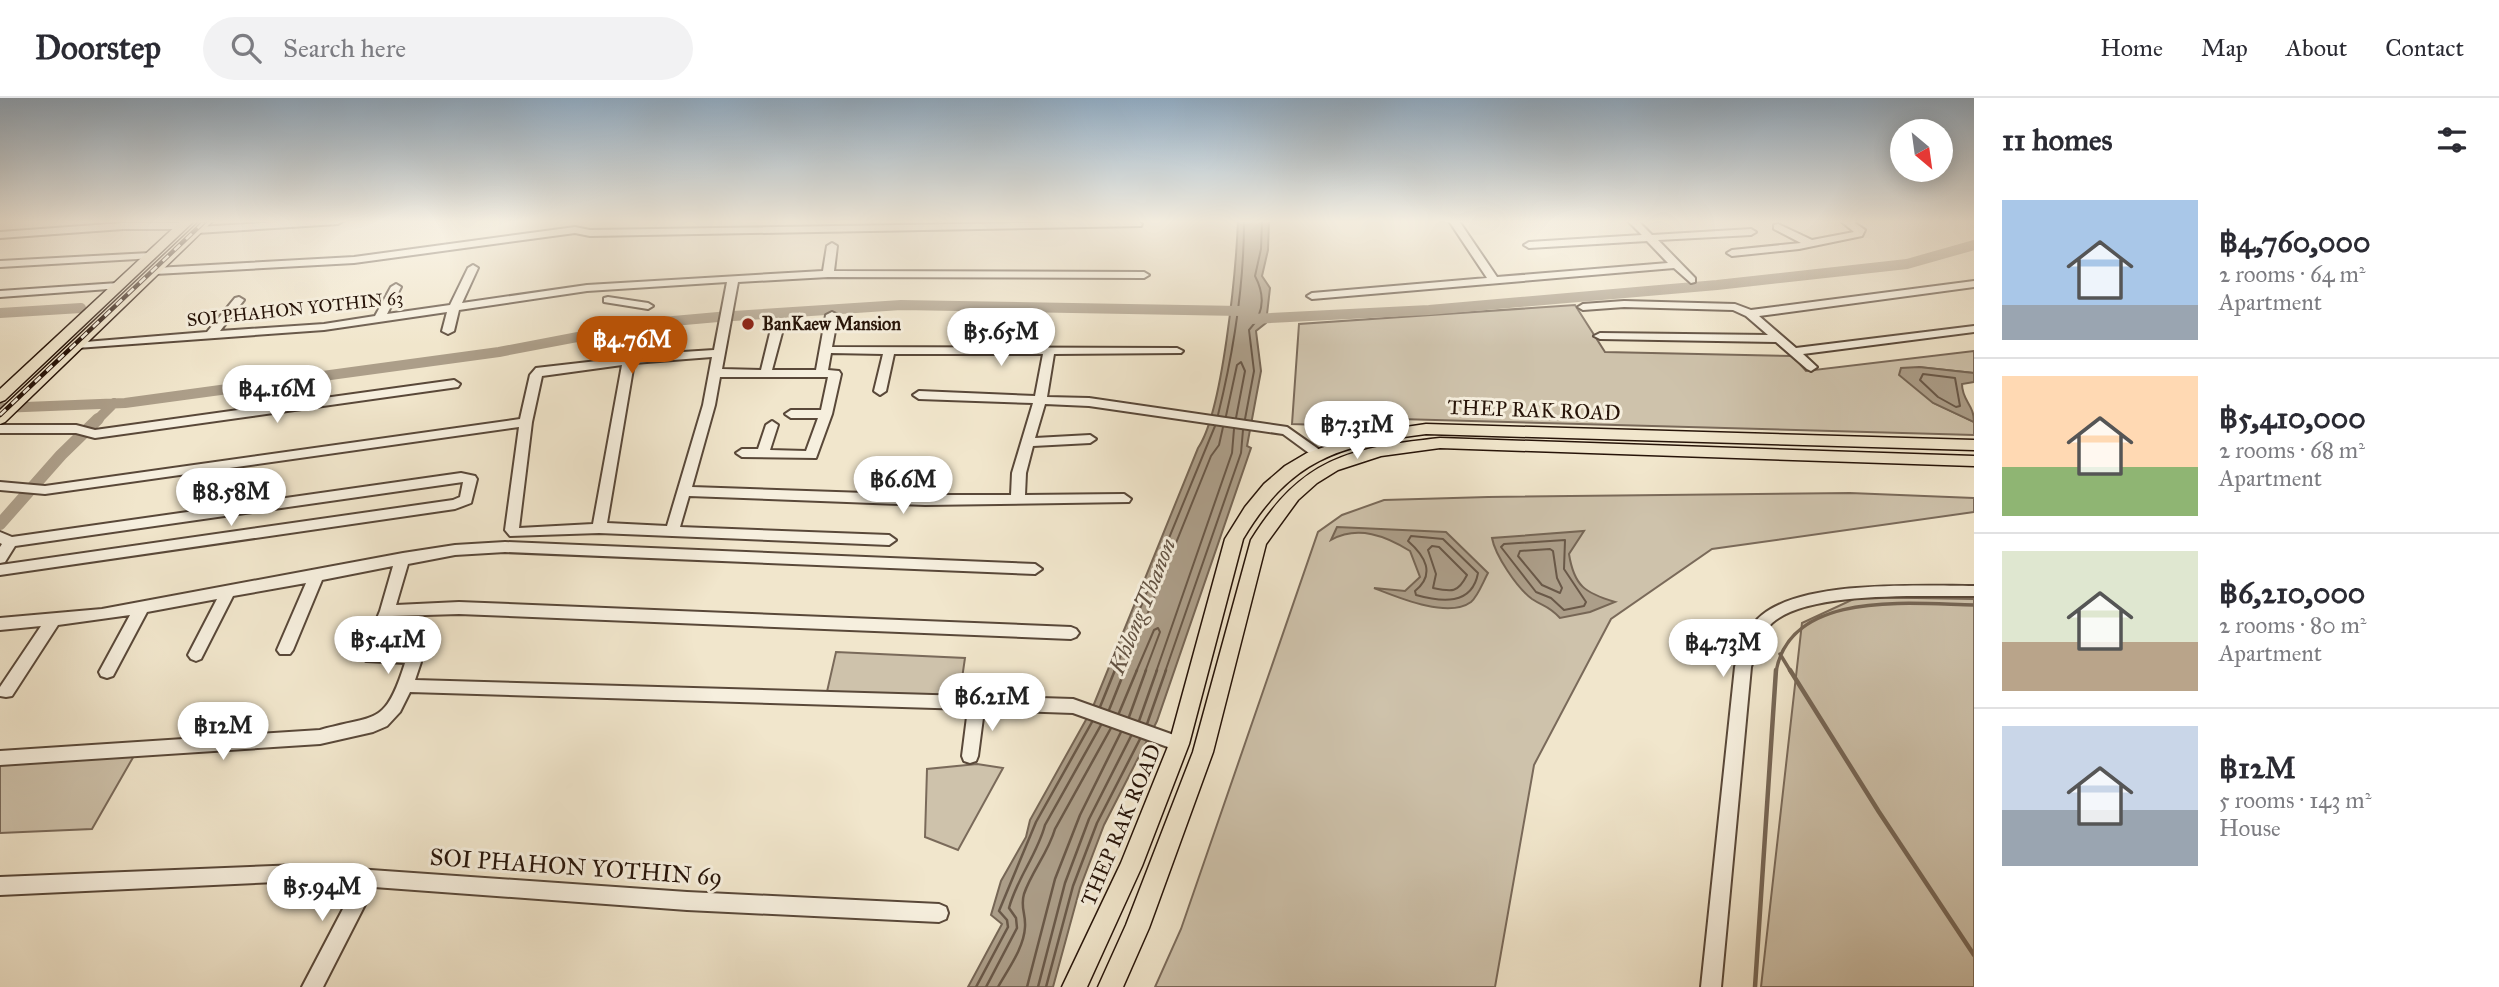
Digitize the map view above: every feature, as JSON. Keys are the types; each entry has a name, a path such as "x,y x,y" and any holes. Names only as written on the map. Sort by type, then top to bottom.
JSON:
{"main road":[{"path":"1,421 77,345 118,286 143,262"},
{"path":"0,397 162,262"},
{"name":"THEP RAK ROAD","path":"1074,987 1131,866 1179,744 1234,539 1250,510 1280,478 1318,453 1373,435 1426,429 1974,445"},
{"name":"THEP RAK ROAD","path":"1110,987 1137,928 1203,752 1256,544 1272,516 1299,486 1339,463 1387,448 1440,443 1974,461"},
{"path":"1882,443 1974,453"}],"street":[{"path":"0,264 28,262"},
{"path":"155,271 309,262"},
{"path":"828,274 830,262"},
{"path":"1482,262 1494,281"},
{"path":"1674,262 1691,280"},
{"path":"1312,296 1676,265"},
{"path":"447,331 454,308 473,268"},
{"name":"SOI PHAHON YOTHIN 63","path":"77,345 209,337 378,320 609,286 828,274 1144,275"},
{"path":"672,531 716,373 733,279"},
{"path":"1750,314 1974,284"},
{"path":"0,294 118,286"},
{"path":"609,286 608,303 648,306"},
{"path":"378,320 396,287"},
{"path":"209,337 239,300"},
{"path":"1583,307 1624,304 1731,306 1750,314 1811,367"},
{"path":"822,372 832,315"},
{"path":"766,372 777,328"},
{"path":"1795,352 1974,329"},
{"path":"1600,336 1779,339"},
{"path":"826,350 1177,351"},
{"path":"880,391 889,351"},
{"path":"1018,500 1019,474 1040,399 1049,352"},
{"path":"720,353 540,371 536,375 526,422 512,530 515,533 599,528 889,540"},
{"path":"599,528 629,360"},
{"path":"716,373 835,374 826,414 811,455 742,453"},
{"path":"1,421 76,429 95,434 454,384"},
{"path":"919,395 1089,402 1193,416 1287,431 1318,453"},
{"path":"791,414 826,414"},
{"path":"0,486 45,490 526,422"},
{"path":"763,453 772,425"},
{"path":"1028,442 1090,439"},
{"path":"0,558 5,539 228,511 461,477 470,479 466,500 455,505 0,570"},
{"path":"684,491 925,500 1124,499"},
{"path":"219,537 228,511"},
{"path":"0,624 142,608 403,558 455,550 505,547 1034,569"},
{"path":"0,758 320,737 380,721 406,686 412,662 410,657 377,659 370,654 403,558"},
{"path":"285,650 317,574"},
{"path":"196,655 229,590"},
{"path":"1711,987 1743,667 1752,638 1768,617 1798,604 1854,594 1974,591"},
{"path":"107,672 142,608"},
{"path":"387,611 459,608 1071,633"},
{"path":"6,691 53,620"},
{"path":"406,686 1073,706 1179,744"},
{"path":"970,756 976,705"},
{"name":"SOI PHAHON YOTHIN 69","path":"0,886 299,873 687,901 939,914"},
{"path":"312,987 369,878"}],"shaded area":[{"path":"1575,305 1605,352 1793,356 1806,371 1974,351 1974,373 1919,367 1914,384 1934,403 1974,422 1974,435 1399,419 1350,426 1292,424 1299,324"},
{"path":"1850,493 1974,498 1974,512 1712,549 1611,619 1534,765 1495,987 1155,987 1181,929 1318,532 1342,515 1384,500"},
{"path":"1858,597 1974,599 1974,987 1761,987 1802,623"},
{"path":"836,652 965,658 959,699 826,696"},
{"path":"135,754 92,829 0,833 0,763"},
{"path":"977,764 1003,768 958,850 925,837 927,769"}],"water":[{"name":"Khlong Thanon","path":"1235,262 1265,262 1262,276 1270,288 1266,323 1256,331 1261,371 1247,446 1251,448 1157,721 1104,825 1080,888 1053,987 968,987 1002,924 991,915 1001,881 1026,837 1030,820 1092,709 1207,430 1215,404 1227,339"},
{"path":"1919,367 1974,373 1974,382 1962,384 1974,422 1933,403 1899,375 1901,368"},
{"path":"1337,527 1446,532 1488,573 1474,599 1461,607 1422,605 1374,588 1405,591 1420,577 1410,551 1372,534 1351,533 1331,540"},
{"path":"1584,531 1569,554 1574,574 1583,587 1615,602 1590,612 1560,618 1532,599 1520,587 1502,562 1492,538"}],"waterway":[{"path":"1252,319 1429,310 1717,285 1912,262"},
{"path":"114,403 499,352 651,323 718,317 901,305 1241,311"},
{"path":"0,313 81,308"},
{"path":"0,408 114,403"},
{"path":"98,419 114,403"},
{"path":"0,524 61,455 98,419"},
{"path":"1782,657 1786,645 1804,626 1828,614 1887,604 1974,605"},
{"path":"1776,672 1782,657"},
{"path":"1782,657 1791,672"},
{"path":"1755,987 1776,670"},
{"path":"1790,670 1879,812 1974,955"}],"railway":[{"path":"0,415 161,262"}],"place":[{"name":"BanKaew Mansion","path":"748,324"}]}
